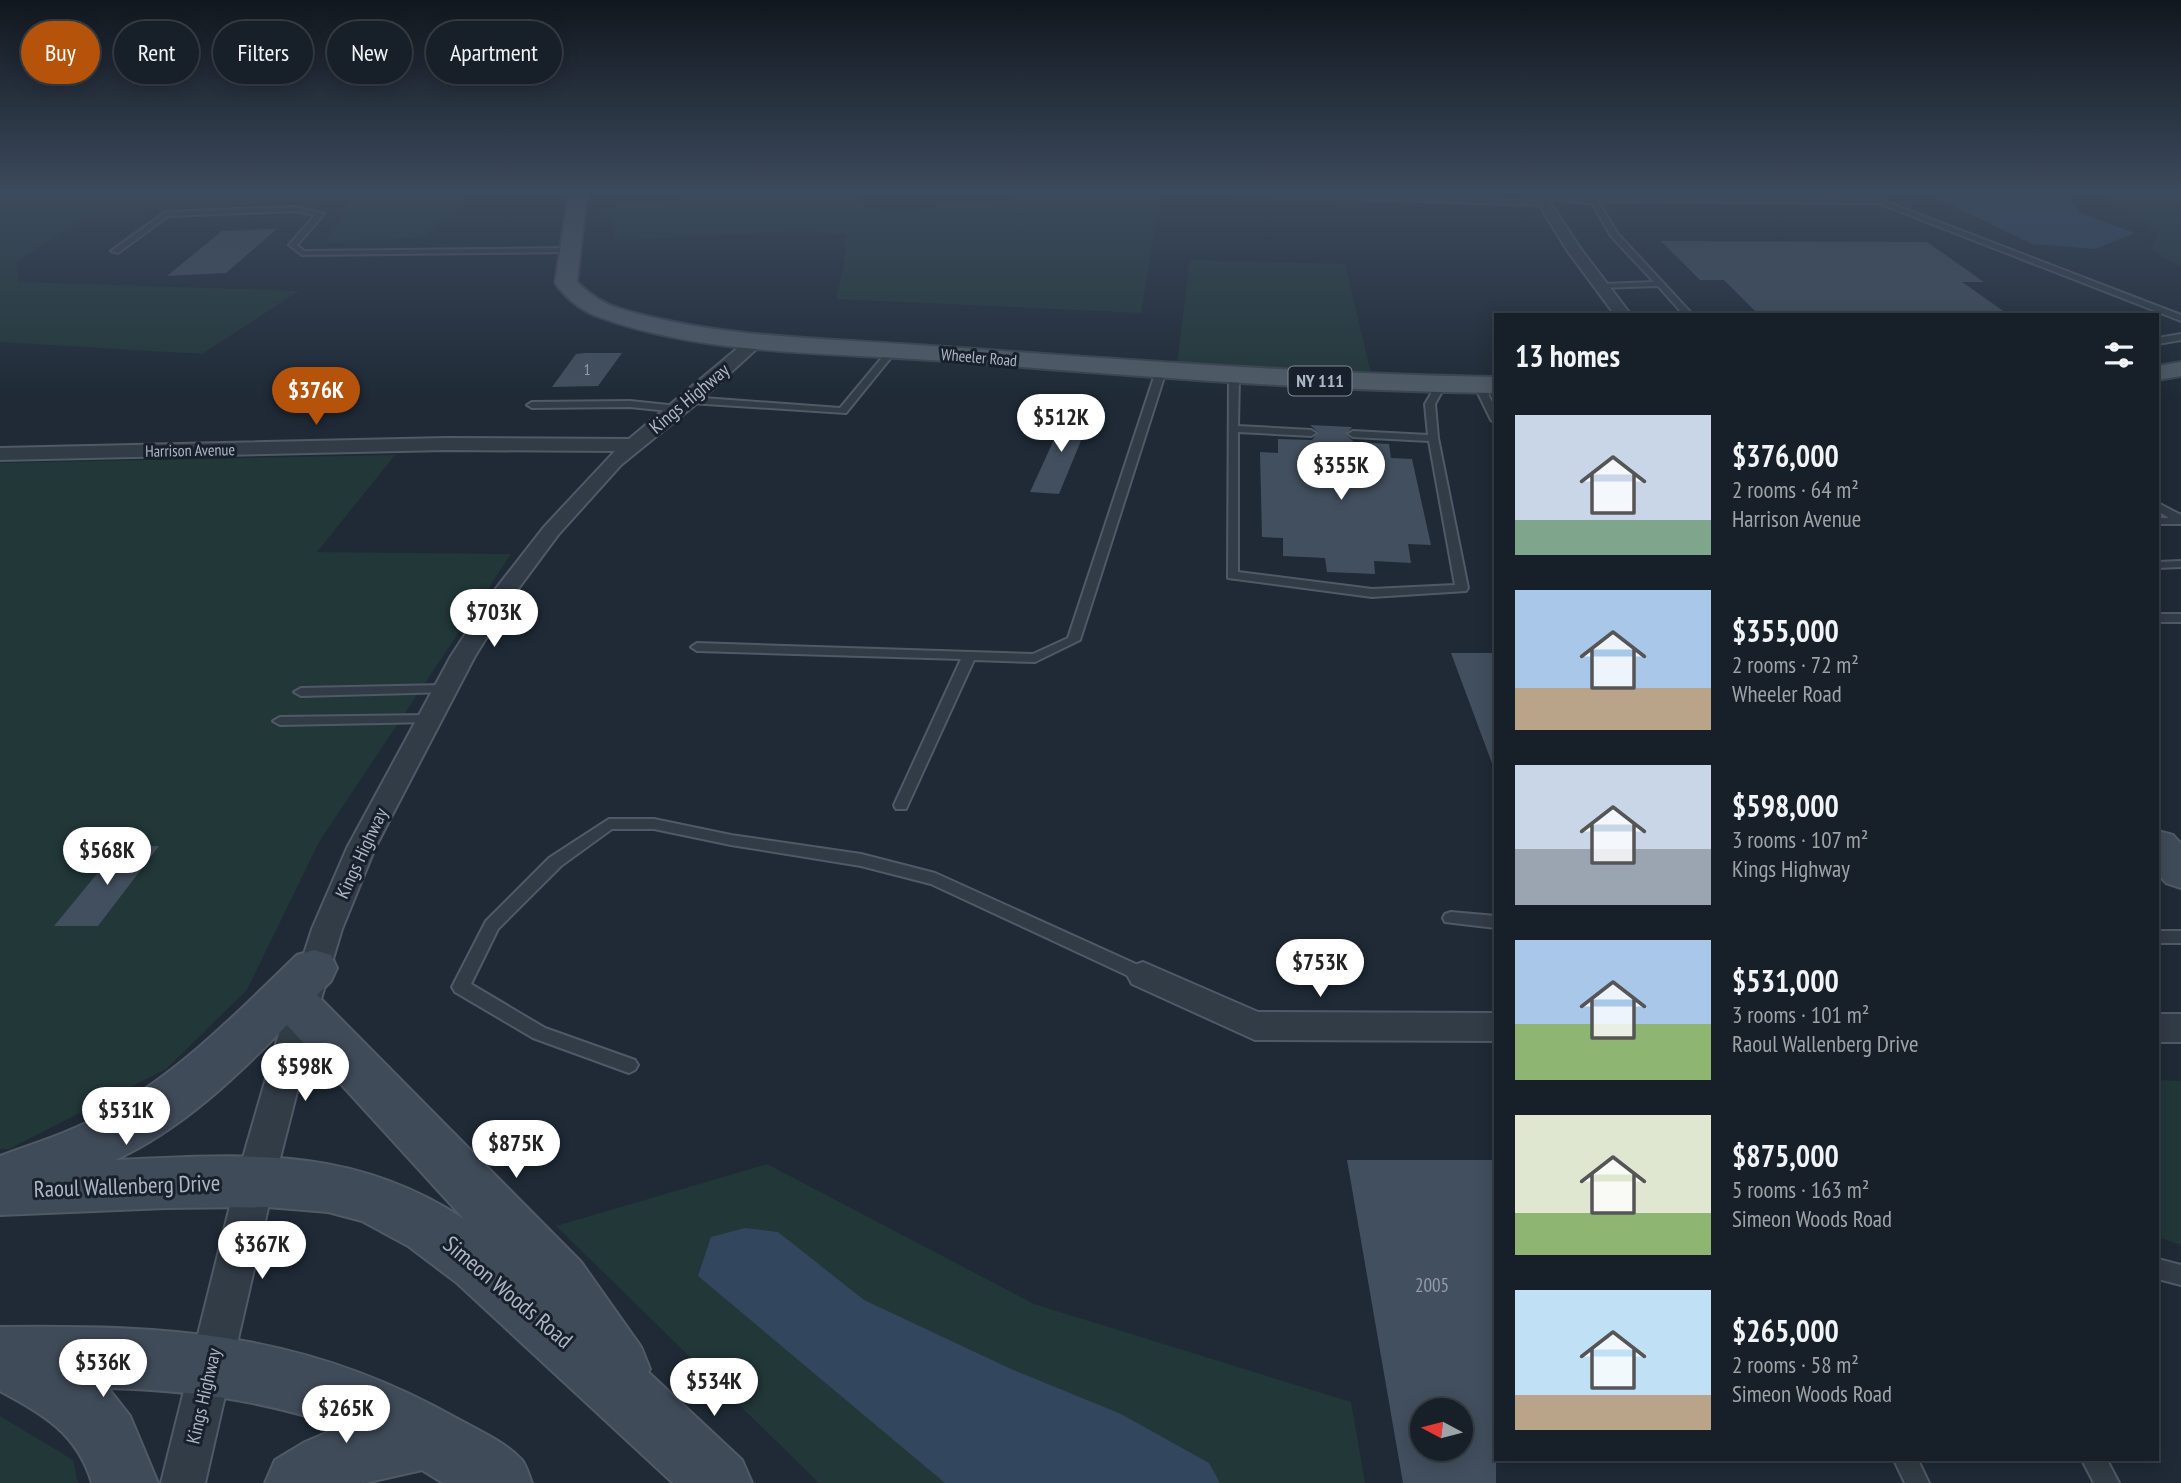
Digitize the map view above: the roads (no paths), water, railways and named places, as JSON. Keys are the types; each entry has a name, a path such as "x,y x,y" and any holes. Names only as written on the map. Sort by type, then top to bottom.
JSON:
{"main road":[{"name":"Wheeler Road","path":"567,262 566,283 585,303 623,317 682,331 757,340 1234,376 1329,382 1488,385"},
{"path":"2159,373 2181,369"}],"street":[{"path":"1583,262 1621,313"},
{"name":"Kings Highway","path":"183,1483 255,1182 308,989 327,929 361,848 445,689 502,595 543,541 596,478 757,340"},
{"name":"Harrison Avenue","path":"0,454 446,444 632,445"},
{"path":"2159,847 2181,872"},
{"path":"1143,975 1255,1026 1494,1027"},
{"path":"0,1181 92,1144 164,1105 308,989 560,1282 650,1414"},
{"path":"2159,1028 2181,1028"},
{"name":"Raoul Wallenberg Drive","path":"0,1190 255,1182"},
{"name":"Simeon Woods Road","path":"255,1182 300,1183 342,1190 379,1200 408,1213 467,1254 650,1414 719,1483"},
{"path":"0,1358 116,1358 210,1366 290,1380 378,1413 427,1437 499,1483"},
{"path":"0,1358 61,1393 92,1416 110,1446 125,1483"},
{"path":"298,1483 314,1471 341,1458 367,1449 427,1437"}],"lane":[{"path":"1640,262 1687,313"},
{"path":"2037,262 2181,318"},
{"path":"1601,286 1660,284"},
{"path":"2159,341 2181,337"},
{"path":"532,405 684,405 843,411 893,350"},
{"path":"697,647 1035,658 1074,640 1161,371"},
{"path":"1234,376 1231,575 1373,593 1462,588 1433,438 1430,404 1441,384"},
{"path":"1488,385 1494,411"},
{"path":"1234,429 1311,433"},
{"path":"1353,434 1433,438"},
{"path":"2159,507 2181,520"},
{"path":"2159,521 2181,520"},
{"path":"2159,565 2181,564"},
{"path":"2159,618 2181,618"},
{"path":"901,805 969,656"},
{"path":"301,692 445,689"},
{"path":"280,721 428,719"},
{"path":"629,1065 539,1033 461,987 492,925 555,862 609,824 654,824 731,840 861,860 935,879 1143,975"},
{"path":"1451,918 1494,922"},
{"path":"2159,937 2181,937"},
{"path":"2159,1269 2181,1275"},
{"path":"1906,1461 1917,1483"},
{"path":"2095,1461 2107,1483"}],"water":[{"path":"745,1228 778,1232 864,1300 1011,1369 1121,1414 1209,1463 1220,1483 945,1483 698,1276 711,1237"}]}
